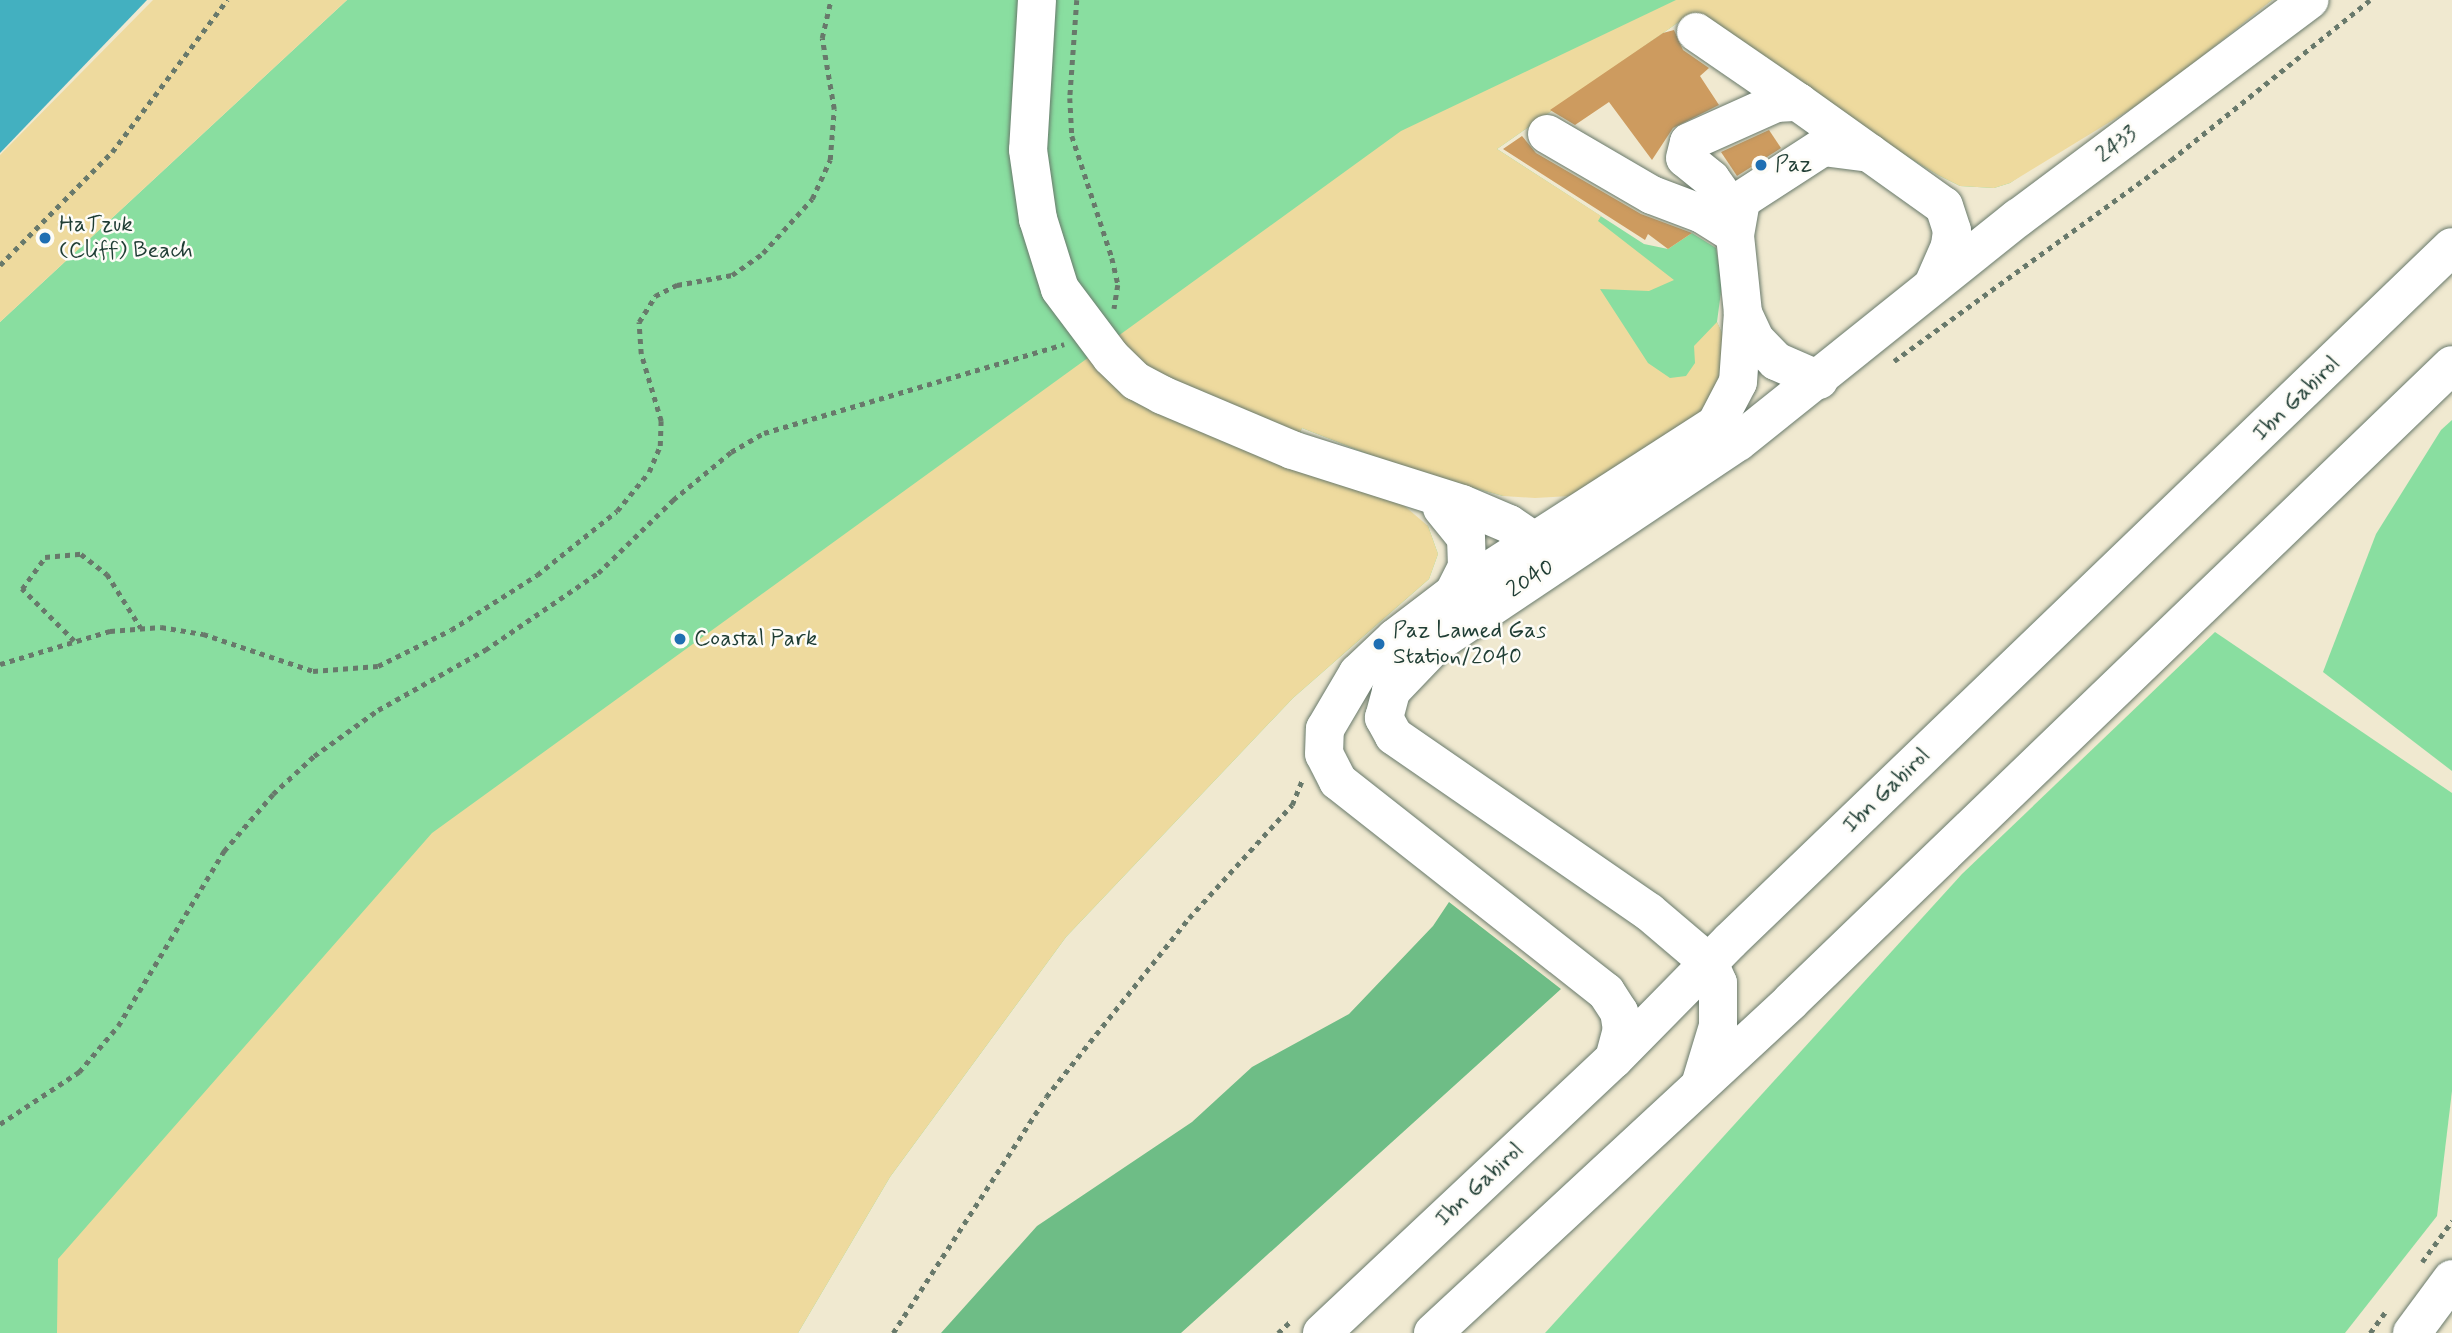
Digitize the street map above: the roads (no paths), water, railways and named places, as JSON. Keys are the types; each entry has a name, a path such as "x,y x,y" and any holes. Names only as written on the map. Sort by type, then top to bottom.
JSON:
{"street":[{"path":"1037,0 1028,150 1038,219 1060,289 1095,336 1136,381 1162,395 1292,450 1426,499 1534,554"},
{"name":"2433","path":"1927,293 2018,218 2309,0"},
{"path":"1696,32 1934,195 1950,218 1952,231 1946,261 1927,293"},
{"path":"1798,102 1776,103 1684,148 1685,158 1711,179 1725,199 1735,235 1743,313 1755,340 1776,361 1819,380"},
{"path":"1547,134 1652,195 1702,214 1735,235"},
{"path":"1735,235 1741,200 1823,147 1876,153"},
{"name":"Ibn Gabirol","path":"1322,1333 1614,1059 1709,963 2452,247"},
{"name":"2040","path":"1614,1059 1622,1030 1619,1012 1606,992 1338,781 1324,754 1325,729 1358,673 1395,638 1454,593 1534,554 1623,522 1819,380 1927,293"},
{"name":"2040","path":"1709,963 1649,912 1418,755 1394,736 1384,718 1391,691 1413,662 1534,554 1716,424 1738,383 1743,313"},
{"path":"1433,1333 1701,1082 2452,365"},
{"path":"1426,499 1461,527 1468,553 1464,580 1454,593"},
{"path":"1701,1082 1718,1026 1718,983 1709,963"},
{"path":"2412,1333 2452,1279"}],"water":[{"path":"0,0 147,0 0,153"}],"place":[{"name":"Paz","path":"1761,165"},
{"name":"HaTzuk (Cliff) Beach","path":"45,238"},
{"name":"Coastal Park","path":"680,639"},
{"name":"Paz Lamed Gas Station/2040","path":"1379,644"}]}
